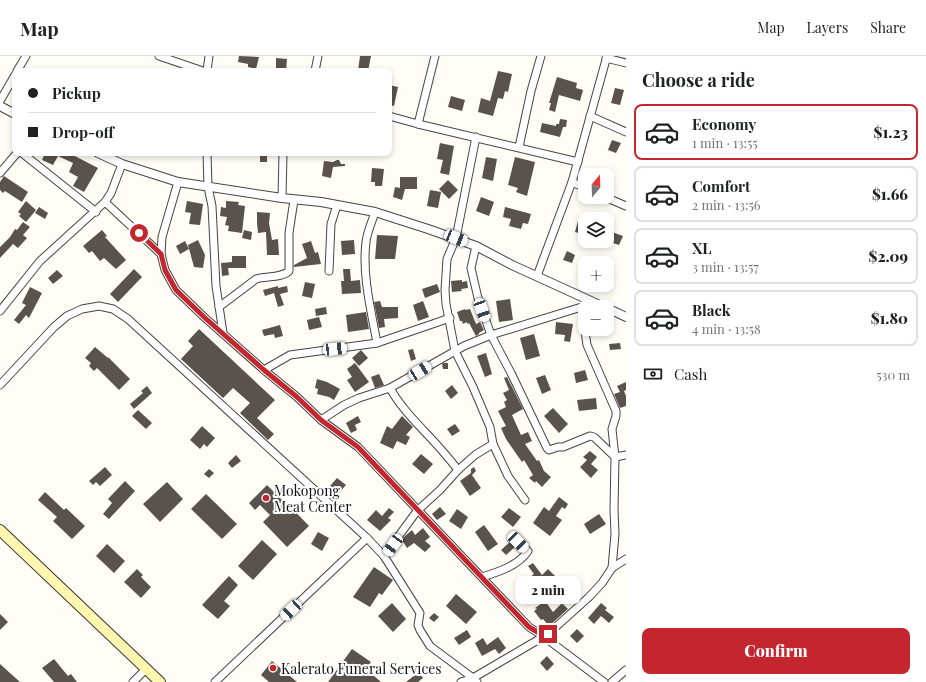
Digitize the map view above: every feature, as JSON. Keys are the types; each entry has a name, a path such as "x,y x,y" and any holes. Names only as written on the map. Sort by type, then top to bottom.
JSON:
{"main road":[{"path":"0,530 160,682"}],"street":[{"path":"19,68 26,56"},
{"path":"159,56 194,68"},
{"path":"207,68 209,56"},
{"path":"316,68 318,56"},
{"path":"418,124 435,56"},
{"path":"519,147 531,91 541,56"},
{"path":"537,276 572,182 606,57 626,63"},
{"path":"0,101 12,80"},
{"path":"0,106 12,112"},
{"path":"590,116 626,132"},
{"path":"392,117 578,162"},
{"path":"476,137 456,238 447,259 445,290 446,304 450,318 455,351 473,387 490,427 493,444 508,476 525,500"},
{"path":"0,172 14,156"},
{"path":"26,156 96,212"},
{"path":"105,156 122,164 178,182 294,200 321,202 375,212 456,238 476,246 589,300"},
{"path":"207,156 208,187 212,206 216,286 223,333"},
{"path":"282,198 283,156"},
{"path":"0,311 40,261 96,212 105,202 111,193 122,164"},
{"path":"178,182 162,237 161,254 165,270 176,290 321,420 358,447 529,627 544,636 604,682"},
{"path":"572,182 578,185"},
{"path":"219,307 256,279 283,275 289,271 289,233 294,200"},
{"path":"614,201 626,206"},
{"path":"105,202 161,254"},
{"path":"329,271 331,224 337,206"},
{"path":"375,212 366,242 366,270 368,297 377,343"},
{"path":"476,246 471,268 478,298 491,335 549,450 563,447 590,436 594,437 615,457"},
{"path":"0,385 54,327 67,316 82,309 99,306 113,309 128,319 367,538 384,556 420,613 418,625 430,646 475,680"},
{"path":"321,420 344,405 359,398 390,388 455,351 491,335 578,308"},
{"path":"614,312 626,317"},
{"path":"264,370 290,356 377,343 450,318"},
{"path":"586,336 588,345 616,411 612,429 615,457 615,534 612,568"},
{"path":"390,388 413,419 458,470"},
{"path":"384,556 418,511 458,470 475,455 493,444"},
{"path":"615,457 626,455"},
{"path":"215,682 367,538"},
{"path":"482,577 500,572 524,557 528,551 518,542"},
{"path":"461,682 475,680 548,634 589,597 602,583 612,568 626,559"},
{"path":"133,682 146,669"},
{"path":"612,682 626,670"}],"building":[{"path":"239,56 259,57 256,68 248,67 248,64 238,62"},
{"path":"360,56 371,56 369,68 358,68"},
{"path":"276,58 287,59 286,68 276,68"},
{"path":"498,71 512,74 508,92 505,91 503,99 498,98 493,116 478,112 481,98 490,101"},
{"path":"557,77 577,83 576,88 583,90 580,101 559,95 555,112 549,110 551,103 549,103"},
{"path":"392,86 398,87 394,106 392,106"},
{"path":"615,88 624,90 620,105 611,103"},
{"path":"451,96 465,100 462,111 448,107"},
{"path":"560,119 567,120 566,127 563,127 560,137 540,132 542,123 556,126 556,124 559,124"},
{"path":"612,140 621,143 616,153 608,150"},
{"path":"440,143 454,146 449,175 440,173 443,160 437,159"},
{"path":"44,156 58,156 53,165 42,160"},
{"path":"58,156 75,156 98,168 84,192 73,186 78,177 69,172 73,163"},
{"path":"260,156 267,156 267,162 260,162"},
{"path":"486,157 497,159 493,181 482,178"},
{"path":"515,157 535,162 527,196 516,192 518,188 508,185"},
{"path":"339,160 341,164 345,164 345,166 333,167 331,178 322,176 324,161 333,162"},
{"path":"372,168 384,169 382,186 375,186 375,182 371,182"},
{"path":"4,176 28,192 22,202 5,191 3,193 0,190 0,182"},
{"path":"400,177 417,177 417,189 405,189 402,200 393,197 395,187 400,188"},
{"path":"448,180 458,190 449,199 439,189"},
{"path":"430,190 441,192 438,208 427,206"},
{"path":"481,197 494,202 489,216 476,211"},
{"path":"26,201 36,210 26,222 19,216 21,214 18,212"},
{"path":"187,201 203,204 200,225 189,224 191,213 185,212"},
{"path":"226,201 239,202 238,205 245,206 242,233 228,231 229,226 225,225 227,217 220,216 221,207 226,208"},
{"path":"39,207 48,213 45,219 35,213"},
{"path":"505,207 531,214 528,224 523,223 521,229 509,226 511,219 503,217"},
{"path":"257,212 270,213 269,223 272,240 278,239 279,255 267,255 266,232 258,233"},
{"path":"578,221 578,233 575,232"},
{"path":"23,222 30,227 23,235 27,238 18,248 13,244 0,258 0,247"},
{"path":"102,230 107,236 105,237 126,260 116,269 104,258 100,261 92,251 89,253 83,246"},
{"path":"244,230 252,232 251,240 242,238"},
{"path":"614,233 623,236 619,245 614,243"},
{"path":"377,235 398,236 395,259 375,259"},
{"path":"198,240 205,255 203,268 194,267 188,245"},
{"path":"354,240 355,254 342,255 341,241"},
{"path":"185,241 189,249 180,254 176,246"},
{"path":"311,241 315,253 318,252 321,264 294,267 294,265 307,258 302,244"},
{"path":"567,251 575,255 572,263 563,260"},
{"path":"232,256 246,256 246,268 228,268 229,275 222,276 221,263 232,262"},
{"path":"134,269 142,277 118,302 110,294"},
{"path":"343,269 350,269 351,281 360,280 361,293 342,294 341,281 344,281"},
{"path":"57,270 63,276 53,284 48,278"},
{"path":"462,280 462,282 467,281 468,288 461,289 462,291 452,292 451,281"},
{"path":"305,282 315,284 312,298 302,296"},
{"path":"437,284 440,292 425,298 422,289"},
{"path":"278,286 278,288 287,286 288,292 280,294 284,305 278,307 274,293 265,296 263,290"},
{"path":"30,287 42,293 29,318 26,315 19,324 14,320 26,305 22,303"},
{"path":"510,299 513,320 499,322 496,301"},
{"path":"380,301 382,307 398,307 398,318 384,319 385,327 379,328 374,302"},
{"path":"423,301 429,317 418,321 413,305"},
{"path":"326,307 327,314 316,316 315,309"},
{"path":"470,309 476,324 480,322 484,330 476,336 469,323 467,324 467,322 463,324 462,321 460,321 457,312"},
{"path":"366,312 369,329 348,332 346,315"},
{"path":"319,317 322,327 309,330 307,320"},
{"path":"556,322 573,324 570,342 564,341 565,335 555,334"},
{"path":"280,325 283,336 275,338 274,334 264,336 262,330"},
{"path":"199,329 275,400 257,418 274,434 268,440 240,413 250,403 233,388 223,398 181,359 193,346 188,341"},
{"path":"534,334 540,356 526,360 520,338"},
{"path":"620,343 621,349 610,350 609,344"},
{"path":"95,347 108,357 130,379 119,390 97,368 94,371 89,366 91,363 85,358"},
{"path":"413,349 416,359 411,361 408,350"},
{"path":"361,350 368,358 359,366 352,358"},
{"path":"486,353 492,374 485,377 477,356"},
{"path":"355,363 369,382 355,392 347,380 352,377 347,369"},
{"path":"448,363 448,369 443,369 442,364"},
{"path":"585,370 588,380 576,383 574,373"},
{"path":"379,374 384,385 375,388 371,377"},
{"path":"545,375 551,390 542,394 536,378"},
{"path":"507,377 523,409 512,415 521,435 528,432 532,441 525,444 537,461 539,460 544,471 551,477 542,487 536,481 535,483 529,478 533,475 524,460 522,462 506,439 501,428 506,426 498,411 506,407 504,402 507,400 503,393 509,390 504,378"},
{"path":"317,379 327,382 340,389 334,400 317,394 318,389 315,388"},
{"path":"626,382 626,390 624,391 626,396 626,406 620,408 614,394 620,392 617,386"},
{"path":"452,385 458,393 451,399 445,391"},
{"path":"147,386 152,393 134,409 130,404 143,393 141,391"},
{"path":"596,398 597,409 579,411 577,400"},
{"path":"553,408 568,424 559,433 544,416"},
{"path":"138,410 152,423 146,429 132,416"},
{"path":"358,416 361,422 355,425 357,430 351,433 346,423"},
{"path":"402,416 413,427 406,435 410,437 406,445 397,441 393,449 380,443 387,426 392,429"},
{"path":"455,424 460,431 452,436 447,429"},
{"path":"202,426 215,438 207,447 204,444 200,449 190,440"},
{"path":"590,451 597,457 591,464 598,470 591,478 580,467 587,460 583,457"},
{"path":"421,454 433,464 424,474 412,464"},
{"path":"236,455 241,461 232,468 228,463"},
{"path":"105,467 112,475 100,486 96,482 93,485 89,481"},
{"path":"474,467 476,471 472,475 481,488 470,496 460,481 471,473 471,469"},
{"path":"209,469 214,473 209,478 204,474"},
{"path":"337,478 346,485 339,493 330,486"},
{"path":"125,481 135,491 109,519 103,514 112,503 108,499"},
{"path":"167,482 183,499 160,522 143,504"},
{"path":"267,485 309,526 287,547 263,522 270,515 260,505 255,510 249,503"},
{"path":"45,492 64,510 66,508 85,526 72,539 53,521 57,517 38,500"},
{"path":"206,494 237,524 222,539 191,509"},
{"path":"559,497 568,504 565,509 562,507 556,516 562,520 550,536 533,523 544,507 549,511"},
{"path":"440,507 446,514 437,520 432,514"},
{"path":"389,508 394,512 388,518 391,520 380,531 367,520 376,510 382,516"},
{"path":"509,508 521,517 513,527 501,517"},
{"path":"457,509 468,517 461,529 449,521"},
{"path":"599,514 606,524 590,534 584,524"},
{"path":"484,525 498,544 488,551 475,532"},
{"path":"423,528 430,537 425,541 431,546 425,552 414,543 407,548 402,540 405,536 412,530 415,535"},
{"path":"318,532 329,538 322,551 311,544"},
{"path":"262,540 277,554 253,580 238,566"},
{"path":"510,542 515,547 506,555 501,550"},
{"path":"107,544 125,561 114,573 96,556"},
{"path":"533,563 542,575 548,569 556,577 549,585 538,591 534,585 536,584 530,577 534,574 528,566"},
{"path":"374,567 393,580 382,595 379,593 370,607 353,597"},
{"path":"137,569 143,575 141,577 151,587 141,598 124,582"},
{"path":"229,576 238,585 224,601 230,606 218,619 202,605"},
{"path":"456,594 477,612 466,624 446,606"},
{"path":"545,601 553,612 562,603 568,609 549,626 543,619 541,620 534,611 537,609 535,608"},
{"path":"392,603 406,619 393,632 378,616"},
{"path":"601,603 607,608 605,610 614,617 609,623 601,616 594,624 588,618"},
{"path":"434,613 439,617 434,622 429,618"},
{"path":"0,614 8,622 0,630"},
{"path":"577,629 584,636 577,643 570,636"},
{"path":"467,630 471,637 459,645 454,638"},
{"path":"498,637 506,648 499,654 495,649 482,656 475,643 483,638 487,645"},
{"path":"352,649 371,662 366,669 381,682 328,682"},
{"path":"547,656 554,664 547,671 540,663"},
{"path":"54,659 68,676 71,674 77,682 54,682 42,668"},
{"name":"Kalerato Funeral Services","path":"272,661 297,682 269,682 261,675"},
{"path":"0,664 20,682 0,682"},
{"path":"419,672 423,678 418,682 406,682"}],"place":[{"name":"Mokopong Meat Center","path":"266,498"},
{"name":"Kalerato Funeral Services","path":"273,668"}],"route":[{"path":"139,233 161,254 165,270 176,290 204,317 297,397 321,420 358,447 529,627 544,636 548,634"}]}
